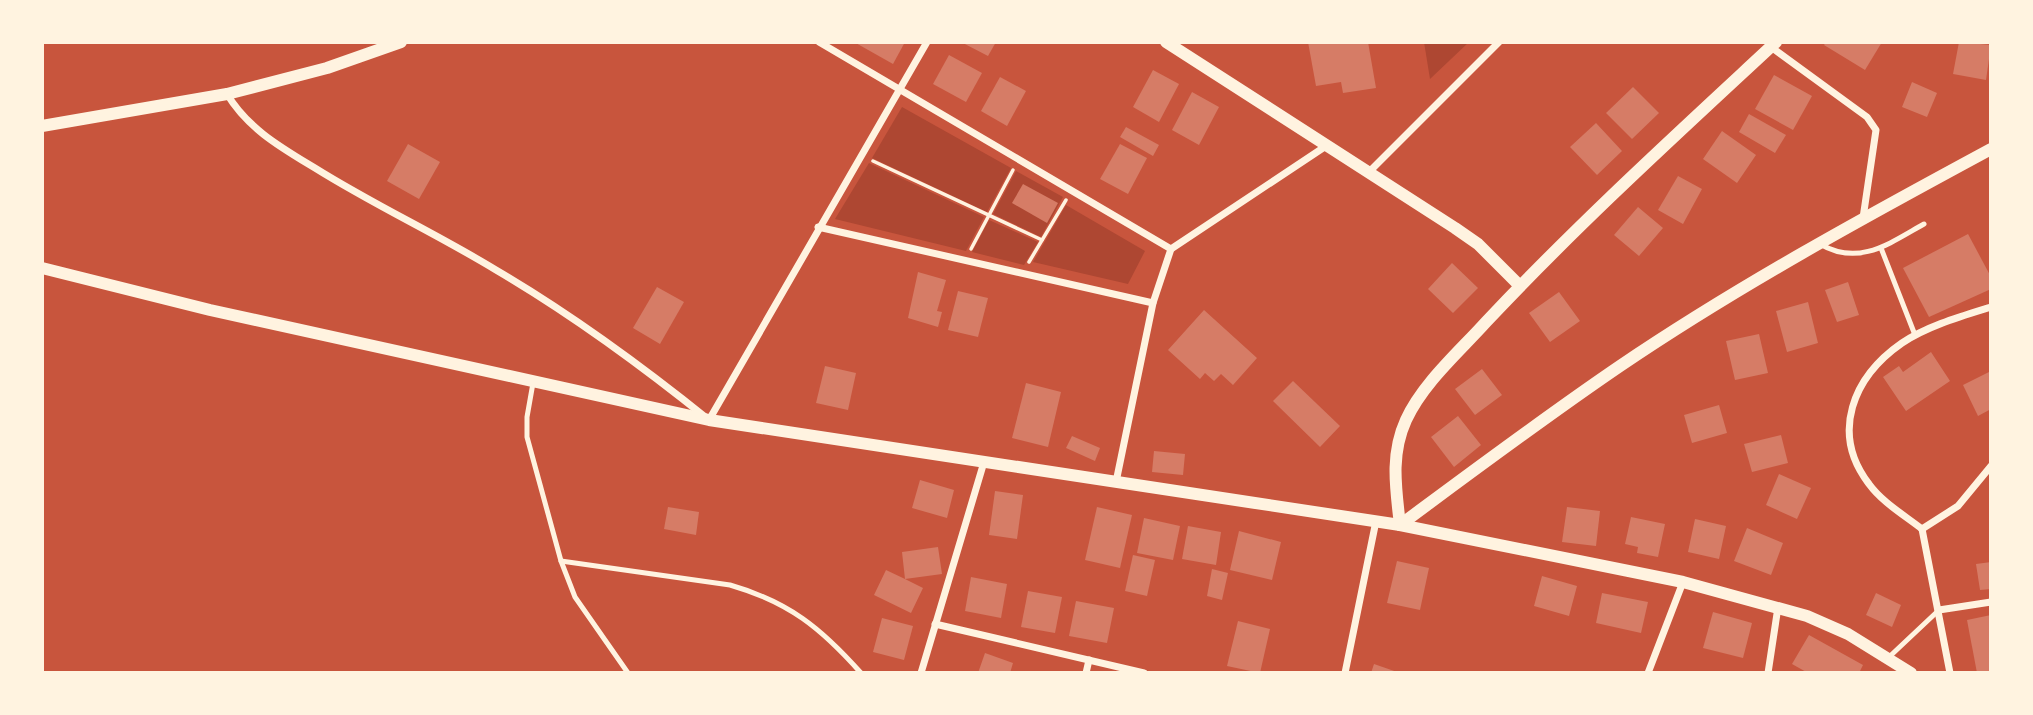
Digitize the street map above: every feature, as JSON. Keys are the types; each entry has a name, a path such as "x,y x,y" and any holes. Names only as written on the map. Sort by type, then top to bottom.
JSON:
{"street":[{"path":"42,126 227,94 327,68 401,42"},
{"path":"819,42 1171,249"},
{"path":"709,419 927,42"},
{"path":"1368,174 1499,42"},
{"path":"1168,43 1478,244 1520,286"},
{"path":"1400,525 1394,469 1406,420 1444,368 1520,286 1773,44 1867,117 1876,130 1863,219"},
{"path":"227,94 247,122 265,136 361,197 498,270 633,362 709,419"},
{"path":"1116,482 1153,303 1171,249 1326,146"},
{"path":"1400,525 1620,366 1820,244 1991,149"},
{"path":"818,227 1153,303"},
{"path":"42,268 210,310 533,383 709,419 1400,525 1683,582 1778,606 1847,634 1911,673"},
{"path":"1950,673 1922,529 1870,486 1851,451 1848,420 1860,386 1880,362 1916,335 1990,309"},
{"path":"920,673 984,462"},
{"path":"1922,529 1958,506 1991,466"},
{"path":"1345,673 1376,521"},
{"path":"1648,673 1683,582"},
{"path":"1939,610 1991,602"},
{"path":"1768,673 1778,606"},
{"path":"934,624 1144,673"},
{"path":"1086,673 1089,660"}],"lane":[{"path":"1820,244 1854,256 1881,248 1924,224"},
{"path":"1881,248 1916,335"},
{"path":"533,383 527,437 561,561 575,597 628,673"},
{"path":"561,561 748,590 785,606 816,626 861,673"},
{"path":"1888,658 1939,610"}],"path":[{"path":"868,159 1042,240"},
{"path":"980,256 968,253 1014,168 1025,174"},
{"path":"1026,267 1067,197 1079,204"}],"shaded area":[{"path":"1424,42 1469,42 1430,79"},
{"path":"902,107 1011,168 987,212 872,158"},
{"path":"869,163 984,217 966,251 835,219"},
{"path":"1016,171 1063,197 1041,237 993,214"},
{"path":"1066,205 1145,251 1128,284 1033,262"},
{"path":"989,220 1038,242 1024,265 972,252"}],"building":[{"path":"854,42 905,42 893,64"},
{"path":"961,42 996,42 988,56"},
{"path":"1308,42 1368,42 1376,88 1343,93 1341,82 1316,86"},
{"path":"1826,42 1882,42 1865,70 1824,45"},
{"path":"1959,42 1991,45 1986,80 1953,74"},
{"path":"949,55 982,73 966,102 933,84"},
{"path":"1153,70 1179,84 1159,122 1133,107"},
{"path":"1774,75 1812,96 1793,130 1755,109"},
{"path":"1000,77 1026,91 1007,126 981,111"},
{"path":"1912,82 1937,93 1927,117 1902,107"},
{"path":"1633,87 1659,113 1632,139 1606,113"},
{"path":"1192,92 1219,107 1199,145 1172,130"},
{"path":"1749,114 1786,135 1775,153 1739,132"},
{"path":"1596,123 1622,151 1597,175 1570,147"},
{"path":"1126,127 1159,145 1153,156 1120,137"},
{"path":"1722,131 1756,155 1737,183 1703,159"},
{"path":"408,144 440,162 419,199 387,181"},
{"path":"1120,144 1147,158 1128,194 1100,179"},
{"path":"1678,176 1702,189 1683,224 1658,210"},
{"path":"1023,184 1058,203 1047,223 1012,203"},
{"path":"1638,207 1663,228 1639,256 1614,235"},
{"path":"1968,234 1991,277 1991,289 1929,317 1903,268"},
{"path":"1452,263 1478,288 1453,313 1428,289"},
{"path":"918,272 946,280 937,311 942,312 938,327 908,318"},
{"path":"1848,282 1859,315 1837,322 1825,290"},
{"path":"657,287 684,302 660,344 633,328"},
{"path":"958,291 988,298 978,337 948,330"},
{"path":"1559,292 1580,321 1550,342 1529,313"},
{"path":"1808,302 1818,343 1787,352 1776,311"},
{"path":"1204,310 1257,358 1233,385 1221,374 1214,381 1205,373 1200,379 1168,350"},
{"path":"1759,334 1768,373 1735,380 1726,341"},
{"path":"1931,352 1950,381 1906,411 1883,377 1899,366 1903,372"},
{"path":"825,366 856,373 848,410 816,403"},
{"path":"1482,369 1502,395 1475,415 1455,389"},
{"path":"1991,371 1991,409 1978,416 1963,385"},
{"path":"1293,381 1340,426 1320,447 1273,401"},
{"path":"1026,383 1061,392 1048,447 1012,438"},
{"path":"1719,405 1727,433 1692,443 1684,415"},
{"path":"1458,416 1481,445 1454,467 1431,437"},
{"path":"1781,435 1788,463 1752,472 1744,444"},
{"path":"1072,436 1100,448 1095,461 1066,448"},
{"path":"1154,451 1185,454 1183,475 1152,472"},
{"path":"1779,474 1811,488 1797,519 1766,505"},
{"path":"920,480 954,490 947,518 912,508"},
{"path":"995,491 1023,495 1017,539 989,535"},
{"path":"668,507 699,512 696,535 664,529"},
{"path":"1097,507 1132,515 1120,568 1085,560"},
{"path":"1567,507 1600,511 1596,546 1562,542"},
{"path":"1631,517 1665,524 1658,557 1637,553 1638,547 1625,544"},
{"path":"1144,518 1180,526 1173,560 1137,553"},
{"path":"1695,519 1726,526 1719,559 1688,552"},
{"path":"1188,526 1221,532 1216,565 1182,559"},
{"path":"1747,528 1783,543 1771,575 1734,561"},
{"path":"1239,531 1281,542 1272,580 1230,570"},
{"path":"938,547 942,574 905,579 902,552"},
{"path":"1133,555 1155,560 1147,596 1125,591"},
{"path":"1397,561 1429,568 1420,610 1387,603"},
{"path":"1991,562 1991,589 1980,590 1976,564"},
{"path":"1212,569 1228,573 1222,600 1207,596"},
{"path":"886,570 923,588 911,613 874,595"},
{"path":"1542,576 1577,586 1569,616 1534,606"},
{"path":"971,577 1007,584 1001,618 965,611"},
{"path":"1028,591 1062,597 1055,633 1021,627"},
{"path":"1602,593 1648,602 1641,633 1596,623"},
{"path":"1876,593 1901,605 1892,627 1866,615"},
{"path":"1076,601 1114,608 1107,643 1069,636"},
{"path":"1713,612 1752,623 1743,658 1703,648"},
{"path":"1991,615 1991,671 1977,673 1967,620"},
{"path":"882,618 913,626 904,660 873,652"},
{"path":"1238,621 1270,629 1260,673 1227,666"},
{"path":"1809,635 1863,665 1859,673 1808,673 1792,664"},
{"path":"985,653 1013,663 1010,673 978,673"},
{"path":"1374,664 1400,673 1371,673"}]}
